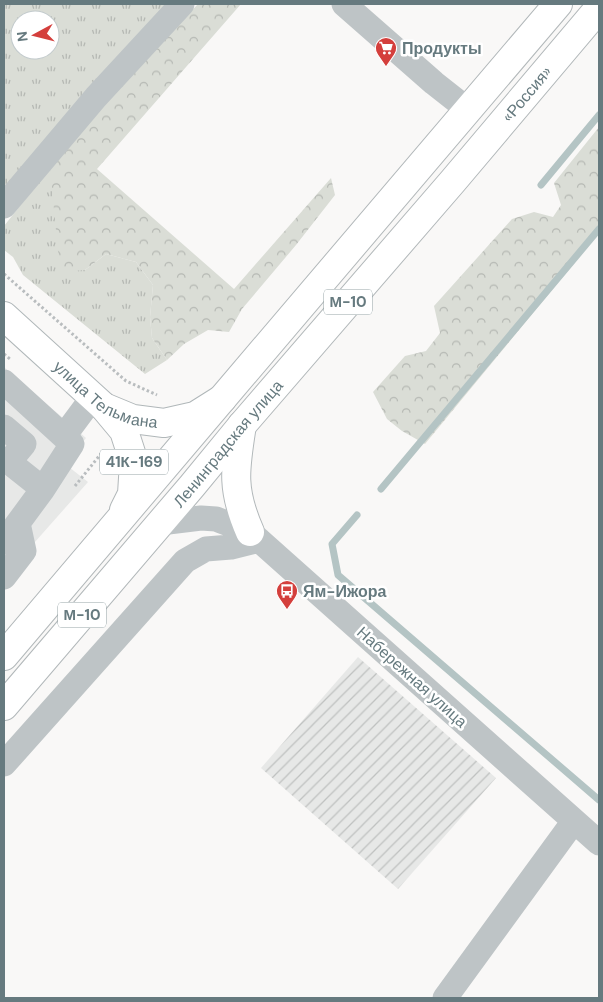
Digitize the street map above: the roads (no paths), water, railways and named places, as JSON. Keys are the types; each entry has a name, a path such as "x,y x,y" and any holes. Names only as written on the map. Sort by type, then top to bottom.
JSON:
{"main road":[{"name":"М-10","path":"467,109 558,4"},
{"name":"«Россия»","path":"453,181 599,8"},
{"name":"Ленинградская улица","path":"4,656 467,109"},
{"name":"Ленинградская улица","path":"4,706 242,424 453,181"},
{"name":"улица Тельмана","path":"4,318 98,402 133,420 164,423 195,416 222,399"},
{"name":"41К-169","path":"98,402 124,431 134,462 132,494 118,522"},
{"path":"242,424 236,475 237,494 241,511 255,536"}],"street":[{"path":"4,206 96,97 182,4"},
{"path":"344,4 434,83 467,109"},
{"path":"4,382 72,444 43,489 11,532 24,551 4,577"},
{"path":"64,436 98,402"},
{"path":"4,427 24,444 9,462 43,489"},
{"path":"160,523 186,519 216,519 255,536"},
{"path":"4,764 185,561 206,549 231,547 255,536"},
{"name":"Набережная улица","path":"255,536 599,843"},
{"path":"445,998 574,821"}],"waterway":[{"path":"541,185 599,115"},
{"path":"381,489 599,229"},
{"path":"357,515 332,544 338,575 599,800"}],"place":[{"name":"Продукты","path":"386,67"},
{"name":"Ям-Ижора","path":"287,610"}]}
